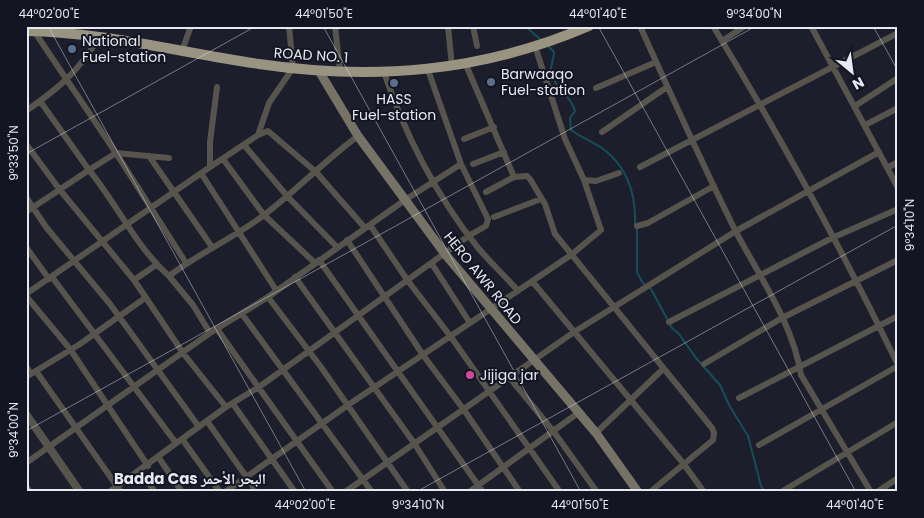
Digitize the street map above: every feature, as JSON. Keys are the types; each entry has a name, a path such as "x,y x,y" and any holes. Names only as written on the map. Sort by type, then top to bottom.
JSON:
{"highway":[{"name":"ROAD NO. 1","path":"36,30 182,50 293,68 340,72 384,72 428,70 466,65 554,41 589,26"}],"main road":[{"name":"HERO AWR ROAD","path":"319,71 358,136 445,254 490,310 596,434 638,492"}],"street":[{"path":"182,50 191,26"},
{"path":"258,135 269,103 293,68 289,26"},
{"path":"335,26 340,72"},
{"path":"448,26 452,67"},
{"path":"474,26 477,46"},
{"path":"640,26 714,186 782,318 798,357 801,375 871,492"},
{"path":"713,26 761,105 832,238 857,279 898,365 759,445"},
{"path":"722,42 745,26"},
{"path":"811,26 898,188"},
{"path":"36,30 66,80 116,153 186,263"},
{"path":"640,168 898,32"},
{"path":"26,111 66,80 82,64 99,38"},
{"path":"225,492 348,405 572,255 601,230 584,180 565,139 535,46"},
{"path":"596,88 656,62"},
{"path":"466,65 494,127 514,178"},
{"path":"110,492 119,489 179,441 226,407 259,387 308,350 358,318 486,226 488,219 461,164 428,70"},
{"path":"384,72 403,125 434,181 470,236 518,291"},
{"path":"854,106 898,78"},
{"path":"602,132 667,87"},
{"path":"210,167 210,142 217,88"},
{"path":"40,101 156,265 169,276 193,305 210,333"},
{"path":"865,125 898,108"},
{"path":"464,139 494,127"},
{"path":"148,466 70,349 26,295 174,191 258,135 268,131 316,172 368,226 451,337 560,492"},
{"path":"169,276 186,263 240,232 264,215 288,197 358,136"},
{"path":"26,144 60,190 134,280 183,353 226,407"},
{"path":"244,146 288,197 337,247"},
{"path":"473,164 504,152"},
{"path":"345,492 574,332 736,231 879,152"},
{"path":"26,212 116,153 169,158"},
{"path":"149,156 212,247"},
{"path":"223,158 264,215 317,262 483,492"},
{"path":"887,168 898,162"},
{"path":"26,463 210,333 268,297 405,200 461,164"},
{"path":"201,173 276,290"},
{"path":"584,180 596,181 619,173"},
{"path":"486,192 514,178 527,176 530,179 545,204 555,234 616,307 662,369 714,433 712,440 650,492"},
{"path":"637,226 648,223 714,186"},
{"path":"26,197 46,227 118,316 199,427"},
{"path":"494,217 542,199"},
{"path":"669,322 832,238 898,209"},
{"path":"347,240 423,355 464,410 520,492"},
{"path":"26,247 95,333 134,387 220,492"},
{"path":"704,364 782,318 898,260"},
{"path":"432,264 470,323"},
{"path":"134,280 156,265"},
{"path":"295,277 414,444 445,492"},
{"path":"532,282 683,463 704,492"},
{"path":"268,297 348,405 408,492"},
{"path":"31,374 145,298"},
{"path":"242,314 372,492"},
{"path":"739,398 898,316"},
{"path":"217,329 333,492"},
{"path":"26,366 76,428 119,489"},
{"path":"596,434 662,369"},
{"path":"509,377 554,432 595,489 586,492"},
{"path":"233,404 273,457 295,492"},
{"path":"469,492 554,432 578,412"},
{"path":"26,414 50,446 80,492"},
{"path":"207,421 257,492"},
{"path":"781,492 898,422"},
{"path":"159,458 182,492"},
{"path":"140,471 154,492"},
{"path":"877,492 898,478"},
{"path":"26,486 30,492"}],"waterway":[{"path":"525,26 541,40"},
{"path":"548,46 554,52 551,71 553,79 573,105 575,111 570,118 571,130 611,155 624,172 632,192 635,224"},
{"path":"637,229 637,272 642,282 651,289 672,328 720,385 729,405 748,436 761,486 765,492"}],"place":[{"name":"National Fuel-station","path":"72,49"},
{"name":"Barwaaqo Fuel-station","path":"491,82"},
{"name":"HASS Fuel-station","path":"394,83"},
{"name":"Jijiga jar","path":"470,375"}],"district":[{"name":"Badda Cas البحر الأحمر","path":"190,478"}]}
